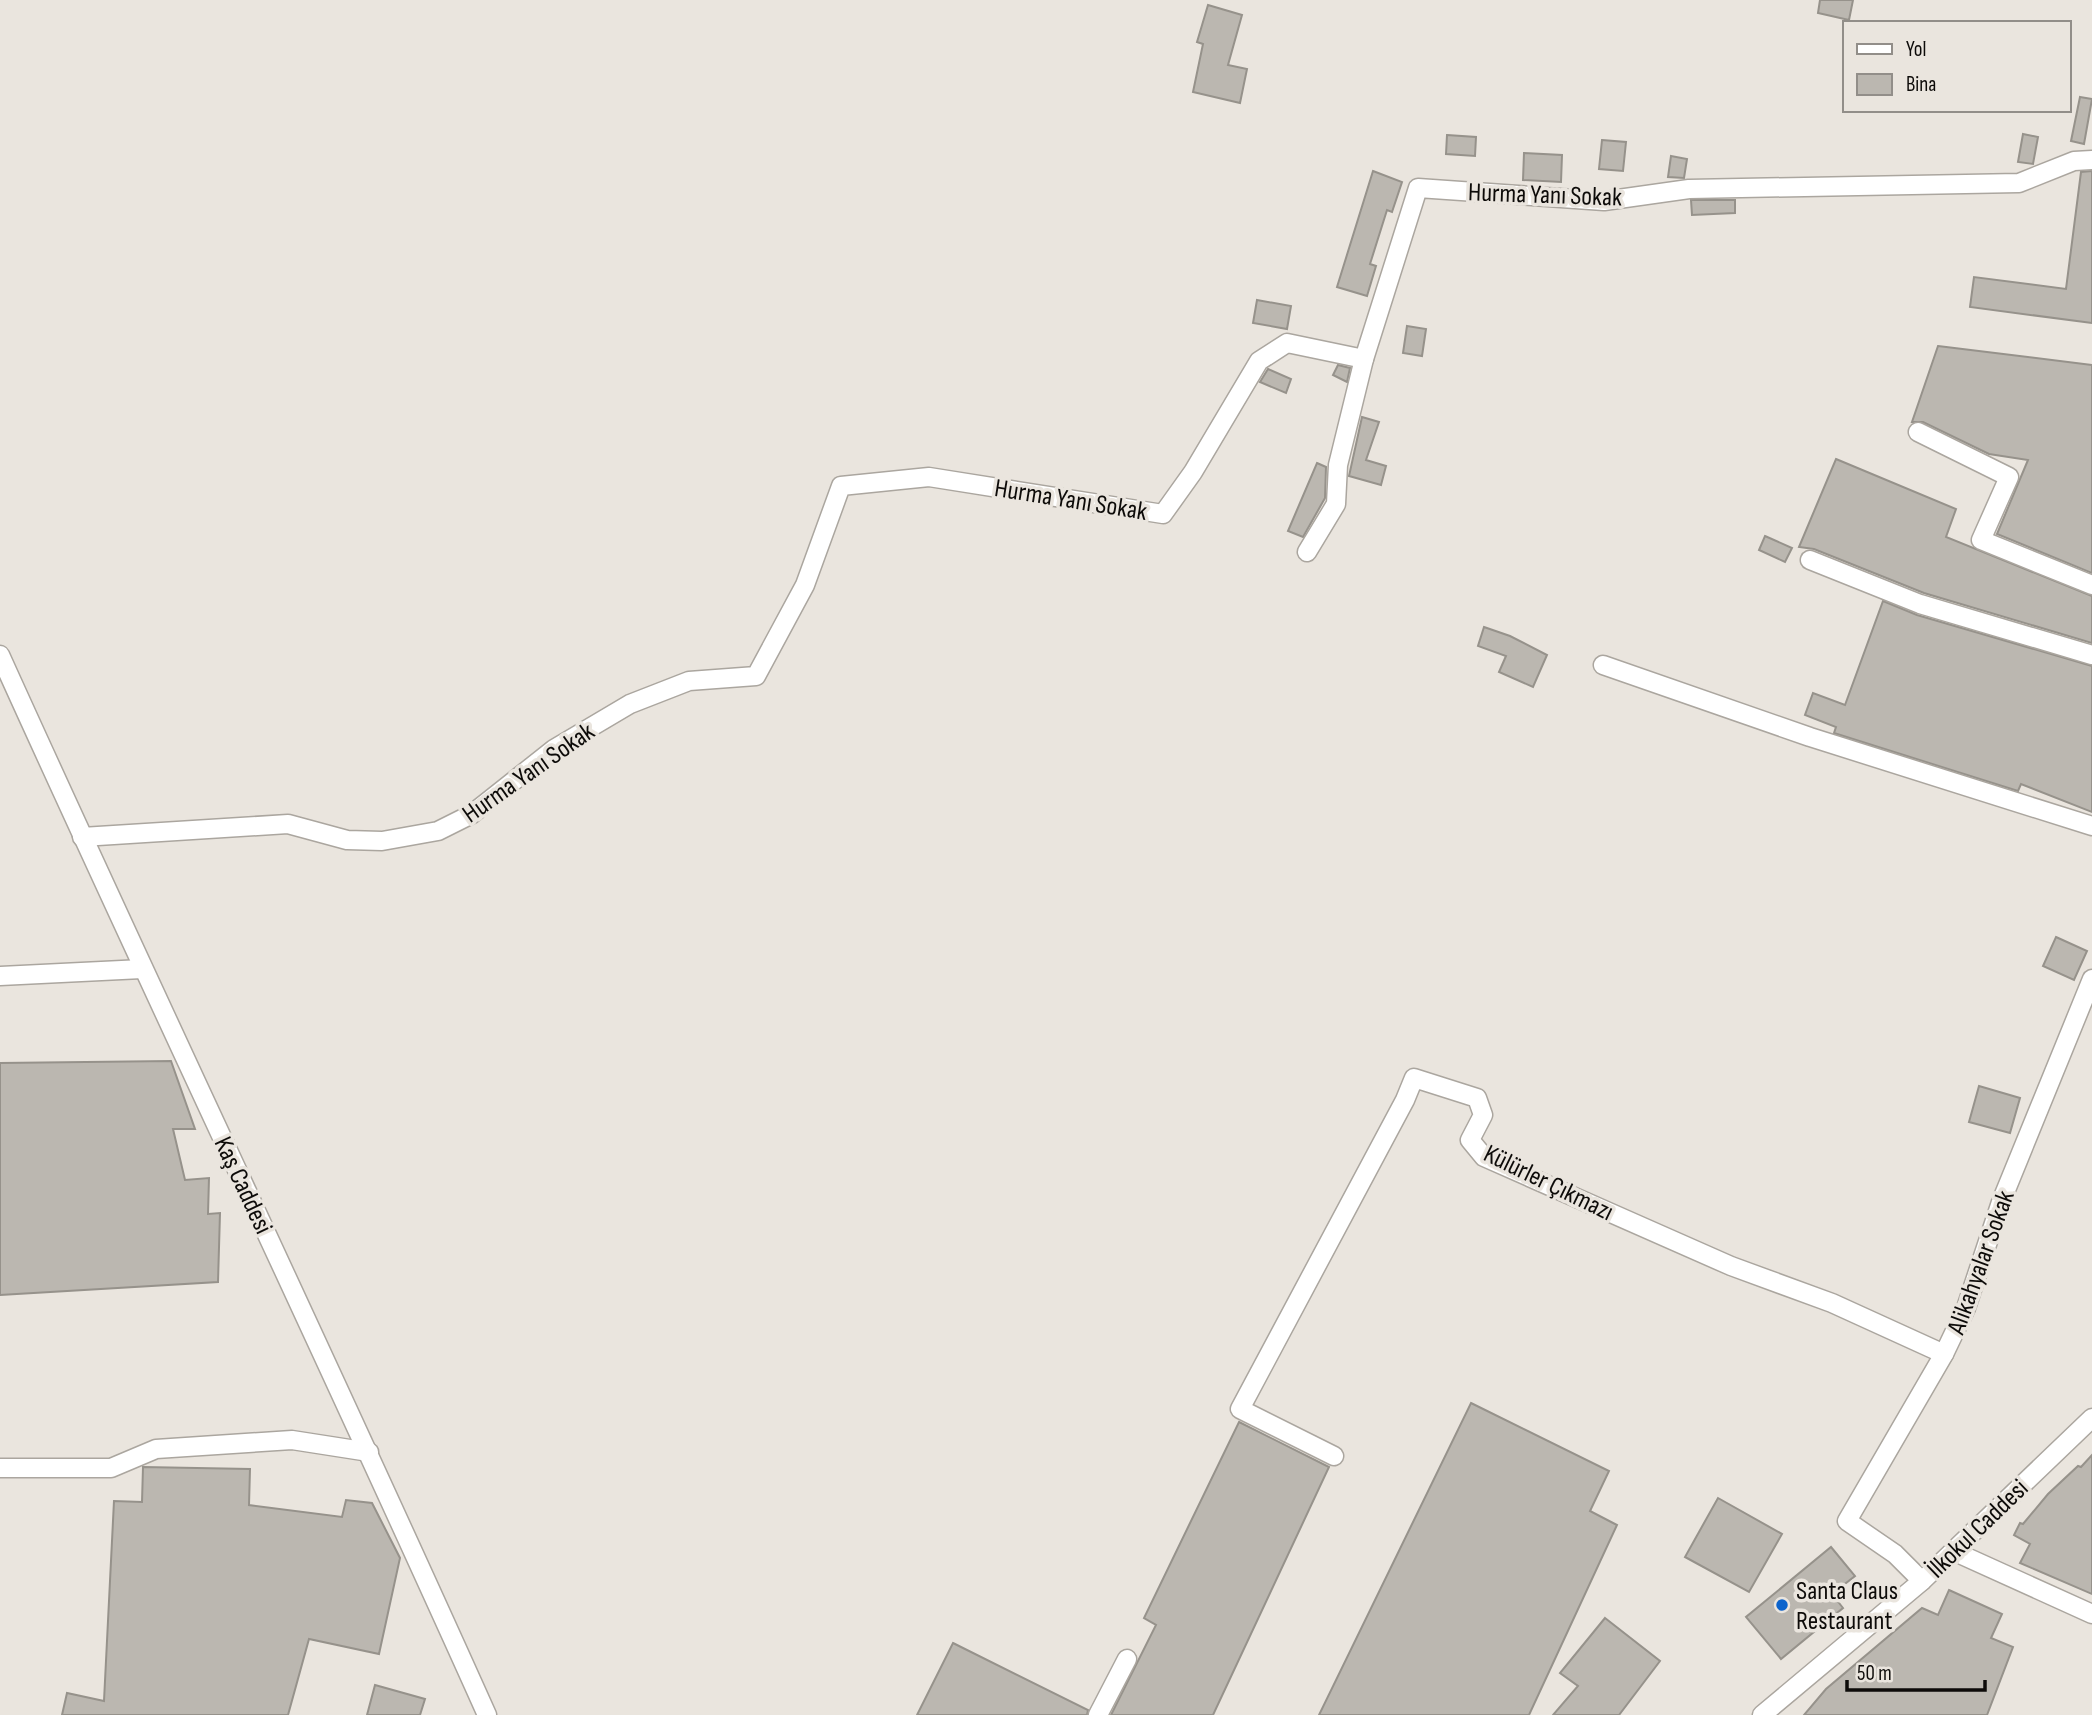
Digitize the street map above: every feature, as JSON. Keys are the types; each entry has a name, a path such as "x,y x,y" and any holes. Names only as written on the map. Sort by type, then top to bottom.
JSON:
{"street":[{"name":"Hurma Yanı Sokak","path":"82,836 288,824 346,839 382,841 438,831 472,814 554,749 630,704 689,681 756,676 805,585 842,486 929,477 1163,514 1193,472 1259,361 1287,343 1364,359 1418,188 1604,201 1689,189 2019,183 2074,161 2092,160"},
{"path":"1307,552 1336,504 1338,465 1364,359"},
{"path":"1917,432 2009,477 1981,540 2092,585"},
{"path":"1810,560 1920,604 2092,655"},
{"name":"Kaş Caddesi","path":"0,654 142,969 369,1452 487,1715"},
{"path":"1603,665 1810,737 2092,826"},
{"path":"0,976 142,969"},
{"name":"Alikahyalar Sokak","path":"1922,1581 1895,1554 1847,1521 1944,1354 1966,1308 2001,1202 2092,979"},
{"name":"Külürler Çıkmazı","path":"1334,1456 1240,1409 1405,1100 1414,1078 1477,1098 1483,1115 1469,1140 1484,1157 1731,1266 1832,1303 1944,1354"},
{"name":"İlkokul Caddesi","path":"1762,1715 1922,1581 2092,1418"},
{"path":"0,1468 111,1468 156,1449 292,1440 369,1452"},
{"path":"1953,1551 2092,1614"},
{"path":"1098,1715 1127,1659"}],"building":[{"path":"1820,0 1853,0 1849,20 1818,13"},
{"path":"1208,5 1242,15 1228,65 1247,69 1240,103 1193,92 1203,44 1197,42"},
{"path":"2080,97 2092,99 2084,144 2071,141"},
{"path":"2023,134 2038,137 2033,164 2018,162"},
{"path":"1447,135 1476,137 1475,156 1446,154"},
{"path":"1602,140 1626,142 1623,171 1599,169"},
{"path":"1524,153 1562,155 1561,182 1523,180"},
{"path":"1671,156 1687,159 1684,178 1668,177"},
{"path":"1373,171 1402,182 1392,212 1387,210 1370,264 1376,266 1367,296 1337,287"},
{"path":"2092,171 2092,323 1970,307 1974,277 2066,289 2081,172"},
{"path":"1691,200 1735,200 1735,213 1692,215"},
{"path":"1257,300 1291,306 1287,329 1253,323"},
{"path":"1407,326 1426,329 1422,356 1403,353"},
{"path":"1938,346 2092,365 2092,573 1997,534 2028,460 1989,454 1923,422 1912,422"},
{"path":"1338,365 1350,368 1347,382 1333,375"},
{"path":"1268,369 1291,379 1286,393 1260,382"},
{"path":"1362,417 1379,422 1366,460 1386,466 1381,485 1349,476"},
{"path":"1836,459 1956,509 1946,537 2092,596 2092,643 1924,593 1814,549 1799,547"},
{"path":"1317,463 1326,467 1325,498 1303,537 1288,531"},
{"path":"1765,536 1792,548 1785,562 1759,550"},
{"path":"1883,601 1917,615 2092,666 2092,812 2021,784 2018,791 1834,733 1836,727 1805,715 1813,693 1845,705"},
{"path":"1484,627 1510,636 1547,655 1533,687 1499,672 1506,656 1478,646"},
{"path":"2056,937 2087,951 2074,980 2043,966"},
{"path":"171,1061 195,1129 173,1129 185,1180 209,1178 208,1214 220,1213 218,1282 0,1295 0,1063"},
{"path":"1979,1086 2020,1098 2010,1133 1969,1122"},
{"path":"1471,1403 1609,1471 1590,1511 1617,1525 1529,1715 1319,1715"},
{"path":"1239,1422 1329,1467 1213,1715 1111,1715 1156,1625 1144,1618"},
{"path":"2092,1455 2092,1594 2020,1563 2030,1544 2014,1535 2020,1523 2023,1524 2048,1494"},
{"path":"143,1467 250,1469 249,1505 342,1517 346,1500 372,1503 400,1558 379,1654 309,1639 288,1715 62,1715 67,1693 104,1701 114,1501 142,1502"},
{"path":"1718,1498 1782,1534 1749,1592 1685,1557"},
{"path":"1831,1547 1855,1576 1832,1594 1843,1608 1781,1659 1746,1617"},
{"path":"1949,1590 2002,1614 1991,1638 2013,1647 1987,1715 1804,1715 1826,1689 1922,1608 1938,1615"},
{"path":"1605,1618 1660,1661 1619,1715 1553,1715 1578,1686 1560,1673"},
{"path":"953,1643 1088,1710 1087,1715 917,1715"},
{"path":"375,1685 425,1699 420,1715 367,1715"}],"place":[{"name":"Santa Claus Restaurant","path":"1782,1605"}]}
